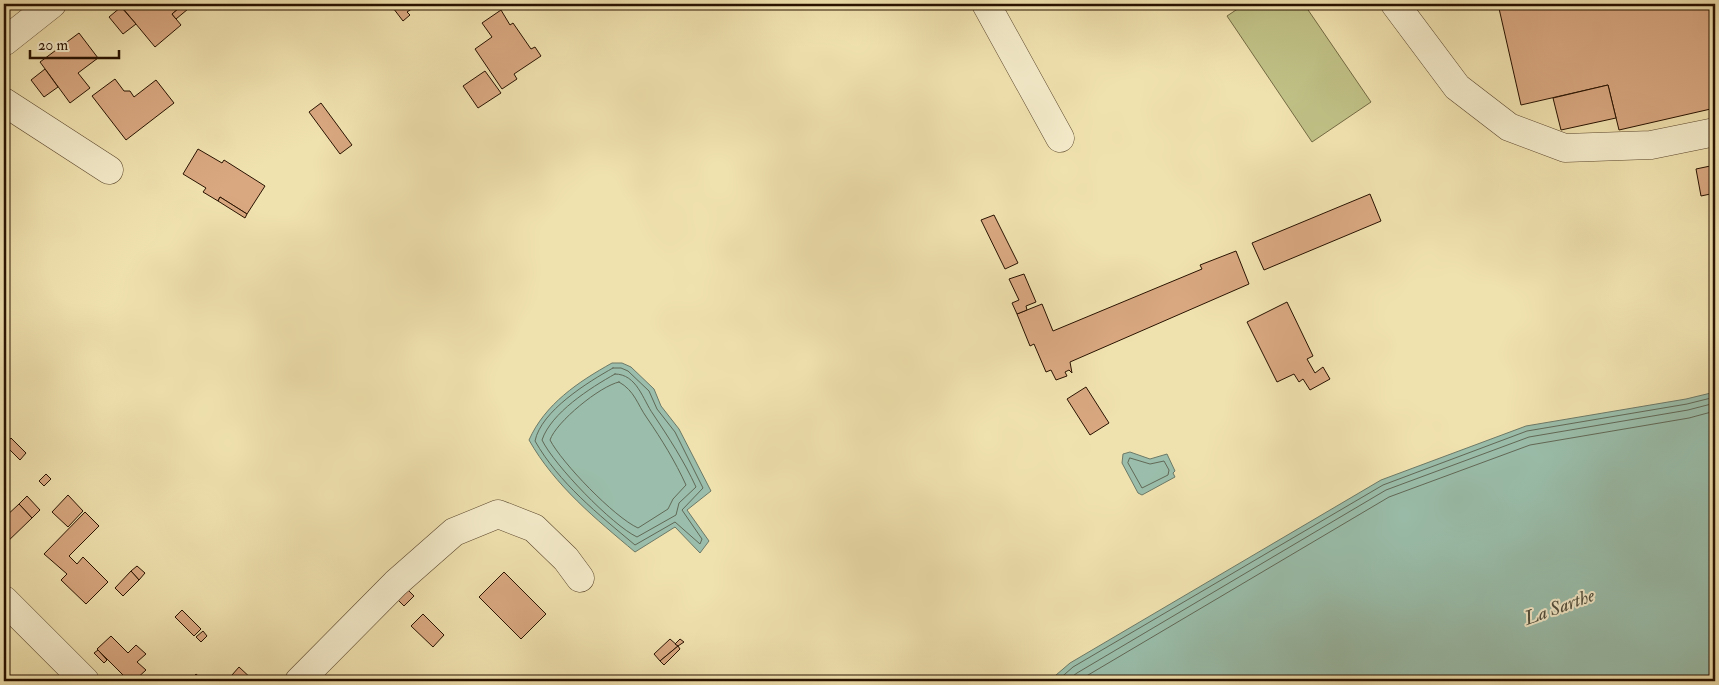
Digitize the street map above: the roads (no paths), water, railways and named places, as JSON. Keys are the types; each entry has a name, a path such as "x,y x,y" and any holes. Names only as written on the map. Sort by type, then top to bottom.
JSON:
{"street":[{"path":"4,42 52,4"},
{"path":"986,4 1060,138"},
{"path":"1395,4 1457,87 1509,127 1566,148 1651,145 1715,132"},
{"path":"4,102 109,170"},
{"path":"299,681 396,583 454,532 498,514 534,528 566,559 580,578"},
{"path":"4,600 85,681"}],"water":[{"path":"612,363 622,363 631,367 654,389 661,406 679,429 711,491 687,510 709,541 700,553 675,527 635,552 577,501 539,457 529,440 544,415 553,405 575,386"},
{"name":"La Sarthe","path":"1715,392 1715,681 1049,681 1070,663 1381,480 1526,426 1686,399"},
{"path":"1130,452 1150,459 1167,454 1175,471 1173,473 1175,477 1142,495 1138,493 1122,463 1123,454"}]}
